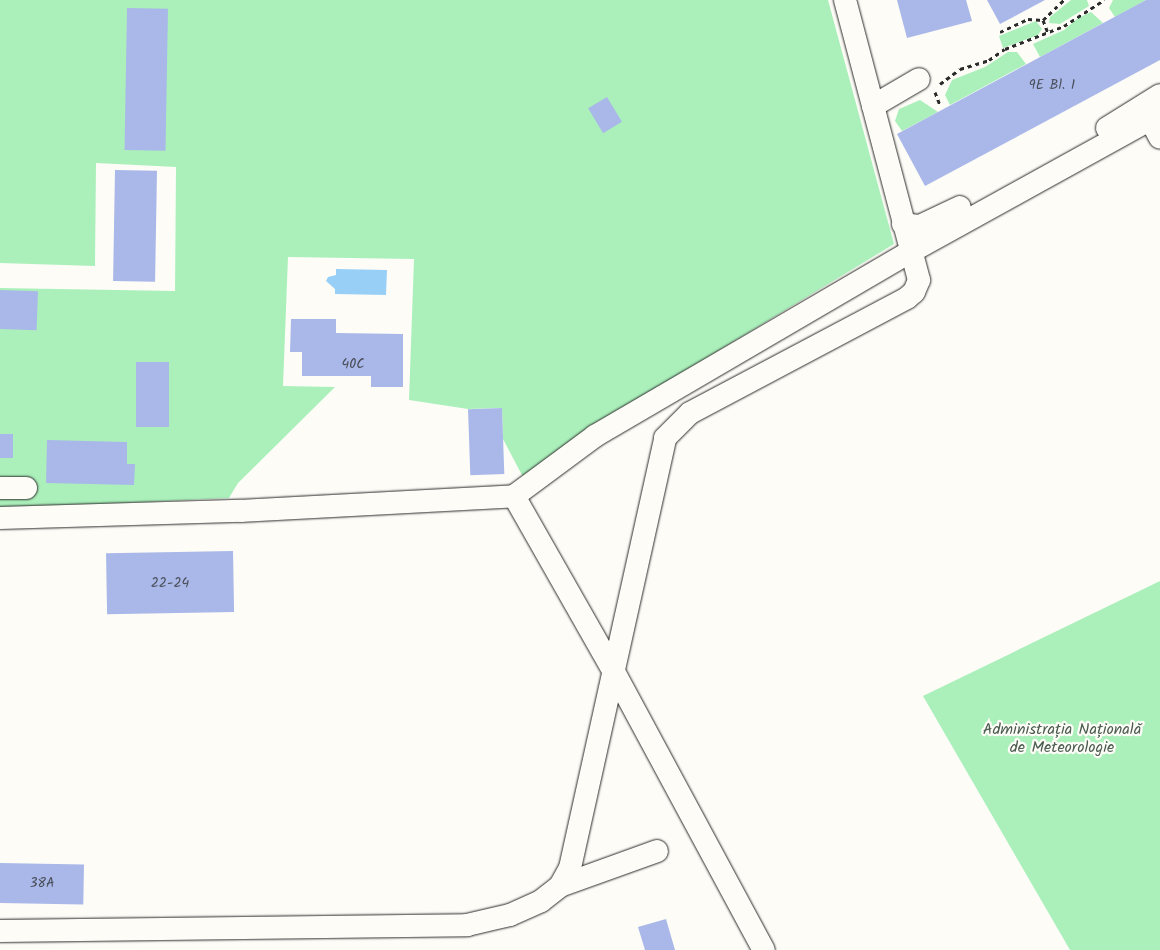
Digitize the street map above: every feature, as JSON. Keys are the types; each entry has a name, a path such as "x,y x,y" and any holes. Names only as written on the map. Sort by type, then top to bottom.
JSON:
{"street":[{"path":"560,886 570,868 665,438 672,428 690,413 907,298 914,292 919,280 845,0"},
{"path":"873,106 927,88"},
{"path":"903,224 920,226 935,220 1117,123 1160,95"},
{"path":"0,518 241,511 514,496 595,436 912,251 1157,124"},
{"path":"0,488 26,488"},
{"path":"514,496 613,670 764,950"},
{"path":"0,932 467,925 510,915 540,901 560,886 657,851"}],"path":[{"path":"1000,32 1028,19 1043,20 1064,0"},
{"path":"940,106 927,88 952,73 990,60 1005,49 1048,32 1104,0"},
{"path":"1043,20 1048,32"}],"green space":[{"path":"0,0 828,0 894,244 573,439 524,479 503,439 502,408 468,409 409,400 414,259 288,257 283,386 335,387 238,483 229,498 0,509 0,288 175,291 176,167 96,163 95,266 0,263"},
{"path":"1071,0 1087,0 1089,6 1060,24 1049,23 1050,17"},
{"path":"1113,0 1146,0 1115,17 1109,8"},
{"path":"1091,12 1103,23 1040,57 1033,44 1064,30 1078,18"},
{"path":"1036,21 1042,29 1038,35 1003,48 999,36"},
{"path":"1008,52 1017,52 1026,64 950,105 945,95 952,80 985,67"},
{"path":"920,100 938,112 902,131 895,121 899,109"},
{"name":"Administrația Națională de Meteorologie","path":"1160,581 1160,950 1070,950 923,696"}],"water":[{"path":"336,269 387,270 386,295 335,294 335,289 326,281 328,277 336,275"}],"building":[{"path":"897,0 966,0 972,21 907,38"},
{"path":"987,0 1045,0 1000,24"},
{"path":"1146,0 1160,0 1160,60 925,186 897,134"},
{"path":"127,8 168,9 166,151 125,150"},
{"path":"607,97 622,122 603,133 588,108"},
{"path":"115,170 157,171 155,282 113,281"},
{"path":"0,290 38,291 37,330 0,329"},
{"path":"291,319 336,319 336,333 403,334 403,387 371,387 371,376 302,376 302,352 290,352"},
{"path":"136,362 169,362 169,427 136,427"},
{"path":"502,408 504,474 470,475 468,409"},
{"path":"0,434 13,434 13,458 0,458"},
{"path":"47,440 127,442 127,464 135,464 134,485 46,483"},
{"path":"233,551 234,612 107,614 106,553"},
{"path":"0,863 84,864 83,904 0,903"},
{"path":"666,919 675,950 645,950 638,927"}]}
